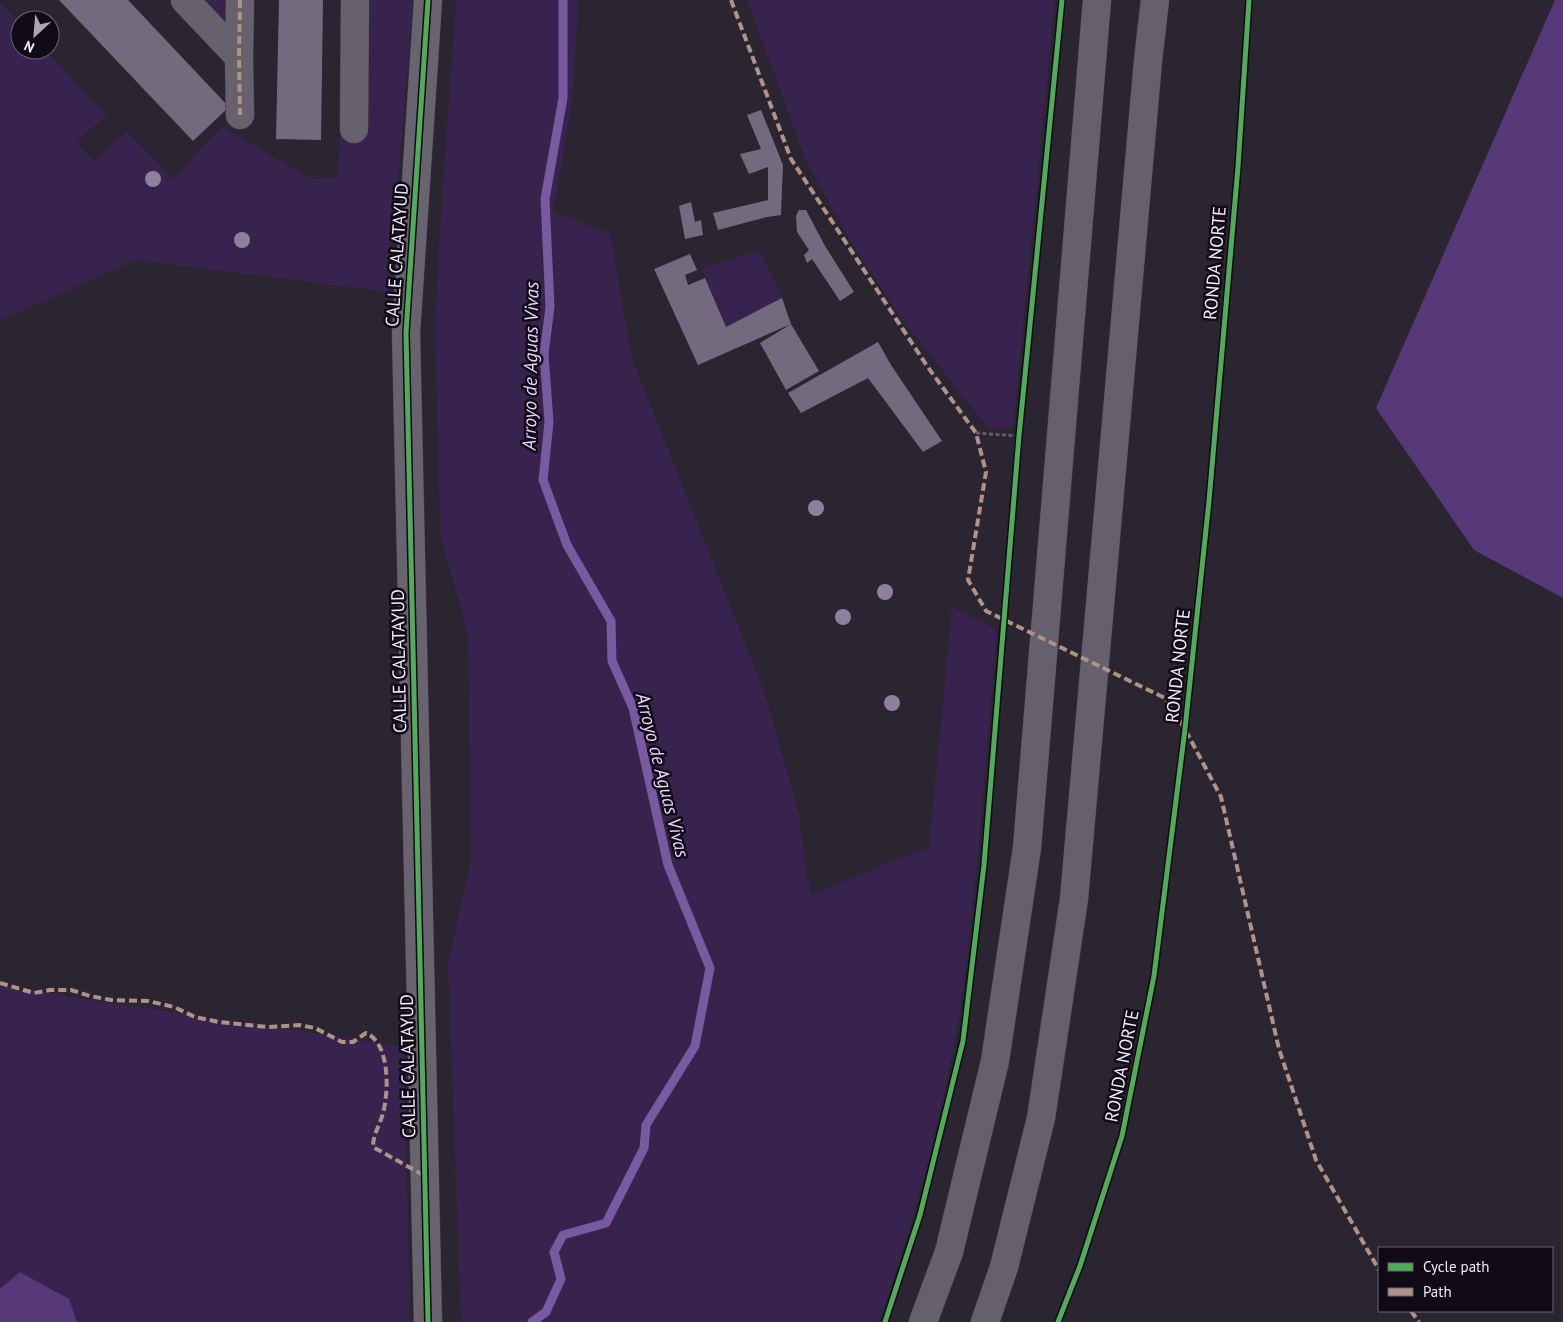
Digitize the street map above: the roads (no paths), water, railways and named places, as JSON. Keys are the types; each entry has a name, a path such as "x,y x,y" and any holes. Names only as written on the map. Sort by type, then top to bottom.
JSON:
{"highway":[{"path":"923,1322 949,1252 995,1061 1027,848 1097,0"},
{"path":"985,1322 1004,1267 1041,1118 1074,899 1155,0"}],"main road":[{"name":"CALLE CALATAYUD","path":"428,0 406,333 428,1322"}],"street":[{"path":"185,0 239,57"},
{"path":"240,0 240,115"},
{"path":"354,129 355,0"}],"waterway":[{"name":"Arroyo de Aguas Vivas","path":"532,1322 546,1312 561,1279 554,1252 563,1235 606,1223 644,1148 646,1125 695,1046 710,968 668,865 633,708 612,661 611,621 567,545 543,480 549,422 544,354 550,307 545,199 563,98 563,0"}]}
